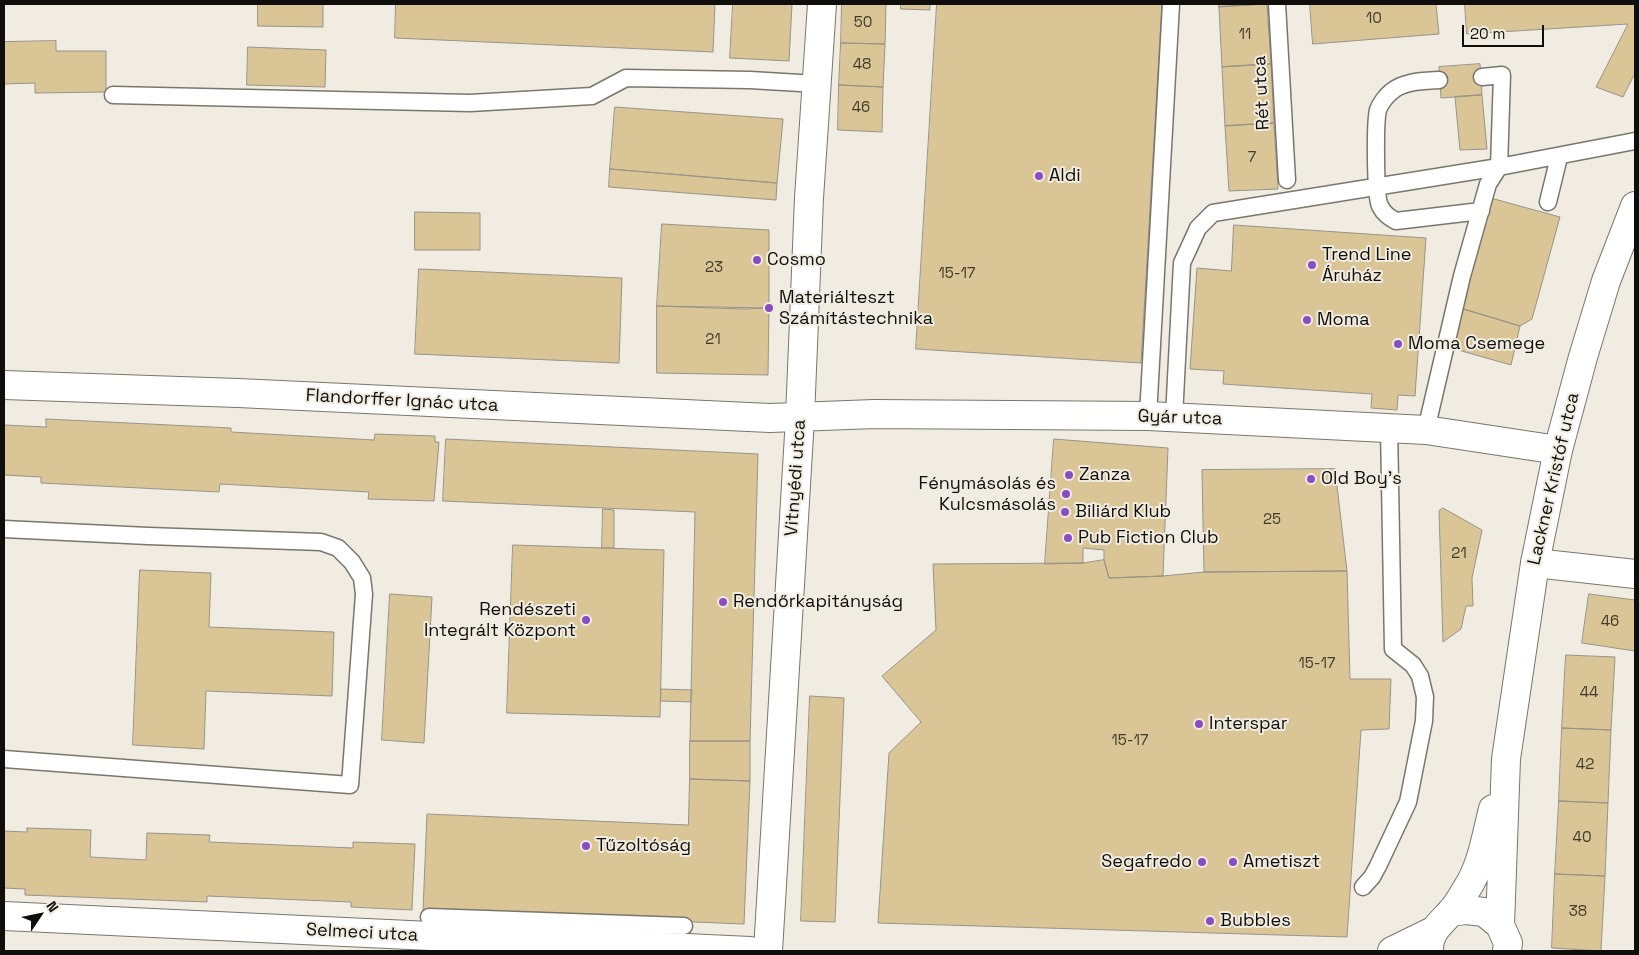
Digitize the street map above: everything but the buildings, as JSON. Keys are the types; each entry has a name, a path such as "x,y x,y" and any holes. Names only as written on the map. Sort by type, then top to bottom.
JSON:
{"street":[{"name":"Vitnyédi utca","path":"768,951 800,418 809,198 822,4"},
{"name":"Lackner Kristóf utca","path":"1437,932 1468,888 1479,862 1506,759 1535,563 1558,450 1606,281 1635,206"},
{"name":"Flandorffer Ignác utca","path":"4,385 238,393 800,418"},
{"name":"Gyár utca","path":"800,418 820,415 874,414 1161,417 1426,430 1558,450"},
{"path":"1535,563 1635,574"},
{"name":"Lackner Kristóf utca","path":"1506,759 1500,925 1508,943 1507,951"},
{"path":"1392,951 1437,932 1466,910 1484,912 1500,925"},
{"name":"Selmeci utca","path":"4,916 750,951"}],"lane":[{"path":"1161,417 1171,4"},
{"name":"Rét utca","path":"1277,4 1287,180"},
{"path":"1426,430 1488,184 1499,167 1502,75 1482,77"},
{"path":"113,95 470,103 592,96 626,78 750,80 817,84"},
{"path":"1439,80 1404,85 1393,90 1384,99 1378,110 1376,186 1379,204 1384,213 1396,221 1481,211"},
{"path":"1161,417 1182,263 1198,228 1213,212 1499,167 1635,141"},
{"path":"1548,202 1559,156"},
{"path":"1363,887 1372,877 1378,866 1408,802 1425,710 1420,676 1412,665 1392,648 1389,427"},
{"path":"4,529 321,542 338,548 352,562 362,578 364,594 350,785 4,760"},
{"path":"429,917 684,926"}],"place":[{"name":"Aldi","path":"1039,176"},
{"name":"Cosmo","path":"757,260"},
{"name":"Trend Line Áruház","path":"1312,265"},
{"name":"Materiálteszt Számítástechnika","path":"769,308"},
{"name":"Moma","path":"1307,320"},
{"name":"Moma Csemege","path":"1398,344"},
{"name":"Zanza","path":"1069,475"},
{"name":"Old Boy's","path":"1311,479"},
{"name":"Fénymásolás és Kulcsmásolás","path":"1066,494"},
{"name":"Biliárd Klub","path":"1065,512"},
{"name":"Pub Fiction Club","path":"1068,538"},
{"name":"Rendőrkapitányság","path":"723,602"},
{"name":"Rendészeti Integrált Központ","path":"586,620"},
{"name":"Interspar","path":"1199,724"},
{"name":"Tűzoltóság","path":"586,846"},
{"name":"Segafredo","path":"1202,862"},
{"name":"Ametiszt","path":"1233,862"},
{"name":"Bubbles","path":"1210,921"}]}
